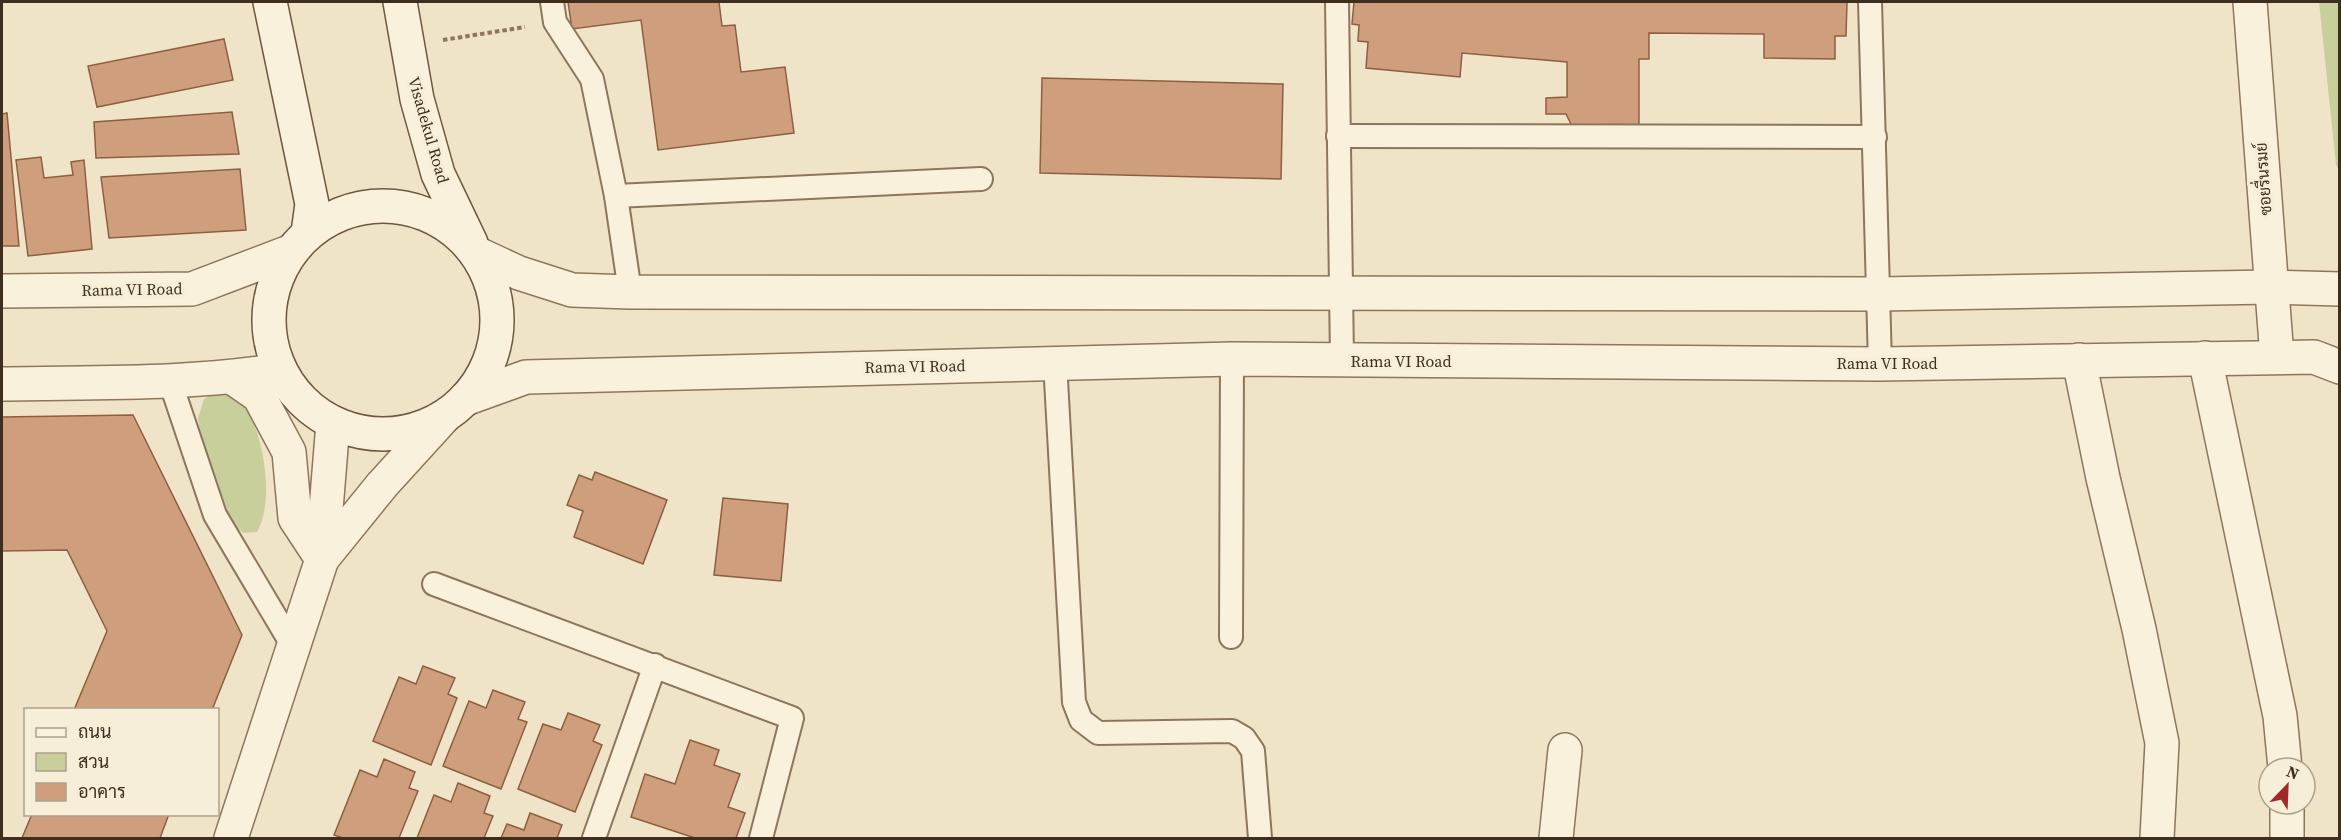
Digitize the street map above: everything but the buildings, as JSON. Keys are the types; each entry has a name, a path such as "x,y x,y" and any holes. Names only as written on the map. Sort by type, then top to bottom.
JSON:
{"street":[{"path":"270,2 312,204 300,242"},
{"name":"Visadekul Road","path":"322,559 382,485 454,408 472,394 490,361 497,324 493,287 438,174 417,99 400,2"},
{"name":"ซอยรื่นรมย์","path":"2250,2 2277,357"},
{"name":"Rama VI Road","path":"2,291 192,289 300,242 340,214 377,206 415,210 449,227 476,253"},
{"name":"Rama VI Road","path":"300,242 283,261 270,297 268,334 280,370 302,402 333,423 369,434 408,432 454,408 525,377 1232,359 1880,364 2314,357 2340,367"},
{"path":"476,253 519,273 572,290 630,292 1879,294 2271,287 2340,289"},
{"path":"2205,358 2276,693 2284,756"},
{"path":"2079,360 2162,743 2157,838"},
{"path":"2,384 233,378 280,370"},
{"path":"233,378 259,396 289,452 295,518 322,559"},
{"path":"231,838 322,559 333,423"},
{"path":"1556,838 1565,750"},
{"path":"2287,816 2287,838"}],"lane":[{"path":"1337,2 1342,360"},
{"path":"1870,2 1880,364"},
{"path":"553,12 592,79 616,196 630,292"},
{"path":"1338,136 1875,137"},
{"path":"616,196 981,179"},
{"path":"1231,637 1232,359"},
{"path":"1055,362 1074,702 1081,720 1098,733 1232,731 1244,738 1253,751 1260,838"},
{"path":"170,381 215,514 294,648"},
{"path":"434,584 792,718 760,838"},
{"path":"594,838 655,665"}],"path":[{"path":"407,45 553,12"}],"green space":[{"path":"2319,2 2339,2 2339,171 2336,165"},
{"path":"216,392 233,398 244,406 259,438 266,489 262,520 257,532 244,533 230,524 203,456 198,418 204,399"}]}
